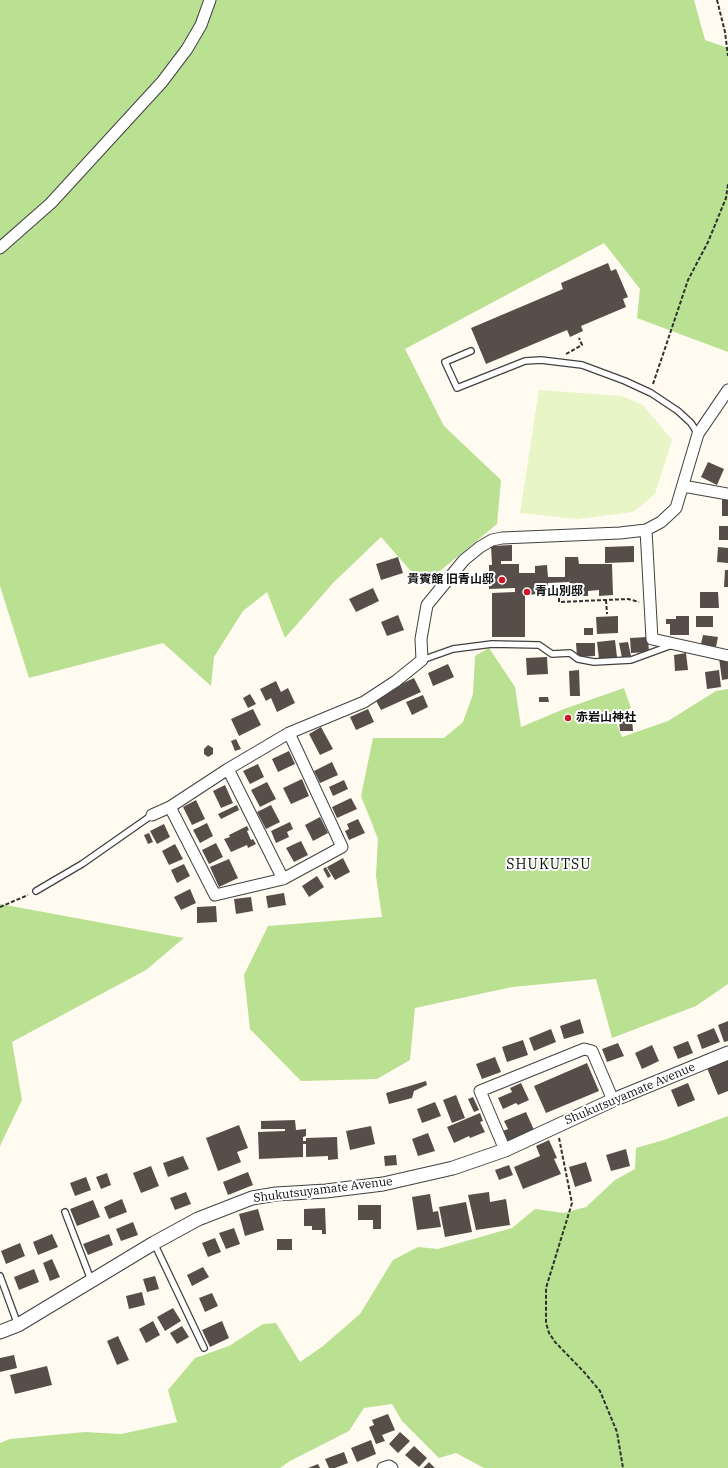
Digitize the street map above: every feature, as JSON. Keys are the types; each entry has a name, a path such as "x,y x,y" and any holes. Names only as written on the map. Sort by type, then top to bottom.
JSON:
{"street":[{"path":"0,248 51,204 162,82 187,49 201,25 210,0"},
{"path":"152,815 170,807 228,769 289,733 364,702 396,681 422,660 421,639 427,605 464,560 492,540 502,538 620,533 646,530 661,522 676,508 698,434 728,390"},
{"path":"683,486 728,494"},
{"path":"646,530 652,639 728,656"},
{"path":"170,807 215,895 283,879 342,847 289,733"},
{"path":"228,769 283,879"},
{"path":"505,1150 480,1091 584,1049 592,1051 613,1100"},
{"name":"Shukutsuyamate Avenue","path":"0,1332 18,1325 91,1280 198,1219 252,1198 276,1194 326,1191 383,1184 454,1168 505,1150 613,1100 728,1053"},
{"path":"383,1468 389,1466 392,1468"}],"lane":[{"path":"471,351 445,362 457,388 525,361 553,361 582,365 599,370 650,393 678,411 692,423 698,434"},
{"path":"422,660 453,649 492,644 539,645 552,654 570,653 578,659 594,662 631,660 675,644"},
{"path":"36,891 82,864 152,815"},
{"path":"65,1212 91,1280"},
{"path":"154,1243 204,1348"},
{"path":"0,1276 18,1325"}],"path":[{"path":"717,0 725,32 728,56"},
{"path":"650,393 688,280 708,242 727,198 728,184"},
{"path":"553,361 582,345 579,338"},
{"path":"559,586 559,602 628,599 650,604"},
{"path":"550,594 559,594"},
{"path":"606,600 607,614"},
{"path":"0,907 36,891"},
{"path":"556,1126 572,1203 546,1288 546,1324 554,1342 584,1372 600,1391 617,1432 623,1468"}],"green space":[{"path":"0,0 694,0 705,40 728,48 728,352 637,318 640,289 604,243 405,349 444,426 501,480 497,524 423,585 381,537 333,583 285,638 267,592 243,611 214,657 211,686 163,643 29,678 0,586"},
{"path":"539,390 622,396 643,405 672,440 655,494 633,512 577,519 520,513"},
{"path":"489,648 515,687 521,727 564,709 624,688 631,708 615,720 622,737 668,721 716,691 728,689 728,984 696,1006 612,1038 596,979 512,987 415,1008 410,1060 377,1079 301,1081 250,1029 244,975 268,926 382,917 376,876 378,839 361,796 373,738 444,738 463,722 473,694 475,656"},
{"path":"0,904 184,938 146,970 12,1042 22,1100 0,1146"},
{"path":"728,1116 728,1468 484,1468 456,1453 439,1458 402,1421 392,1404 364,1408 349,1431 290,1461 280,1468 0,1468 0,1443 10,1439 85,1432 121,1434 177,1422 168,1390 195,1358 229,1346 263,1324 276,1323 300,1362 323,1346 360,1314 393,1260 418,1247 438,1249 512,1228 535,1209 564,1213 586,1207 615,1180 635,1169 636,1148 664,1140"}],"building":[{"path":"608,263 611,271 616,269 628,297 623,299 626,307 581,326 583,331 570,337 567,330 486,364 471,328 563,289 561,283"},
{"path":"708,462 724,469 717,485 701,477"},
{"path":"722,500 728,500 728,516 722,516"},
{"path":"719,526 728,526 728,540 719,540"},
{"name":"青山別邸","path":"512,545 512,561 501,561 501,564 519,564 519,573 535,573 535,566 547,565 548,577 565,577 565,557 578,557 579,564 612,564 613,595 599,596 599,590 588,591 588,596 570,596 569,577 569,582 548,583 548,586 538,586 538,594 525,595 525,637 492,637 492,593 515,592 515,588 489,589 489,565 492,565 491,546"},
{"path":"634,546 634,562 605,563 605,547"},
{"path":"718,547 728,548 728,563 717,562"},
{"path":"398,557 403,573 381,580 376,564"},
{"path":"725,570 728,570 728,587 724,587"},
{"path":"373,588 379,601 356,612 349,599"},
{"path":"700,592 718,592 719,608 700,608"},
{"path":"398,615 404,630 387,636 381,622"},
{"path":"618,616 618,633 597,634 596,617"},
{"path":"676,616 689,616 689,635 670,635 670,624 666,624 666,619 676,619"},
{"path":"696,616 713,616 713,627 696,627"},
{"path":"584,628 593,628 593,635 584,635"},
{"path":"703,635 718,637 716,647 701,644"},
{"path":"648,637 649,652 631,653 630,638"},
{"path":"615,640 617,657 599,659 597,642"},
{"path":"628,642 631,656 622,658 619,643"},
{"path":"576,643 595,643 595,656 577,657"},
{"path":"686,653 688,670 675,671 674,655"},
{"path":"547,657 548,674 527,675 526,658"},
{"path":"728,657 728,679 722,680 719,658"},
{"path":"448,664 454,677 433,686 428,673"},
{"path":"579,670 580,696 570,696 569,671"},
{"path":"719,670 721,687 707,689 705,672"},
{"path":"414,678 421,692 381,710 374,697"},
{"path":"276,681 281,692 288,688 295,703 277,712 271,698 266,701 260,689"},
{"path":"250,694 256,704 248,708 243,698"},
{"path":"423,695 428,707 412,715 406,702"},
{"path":"539,697 548,697 549,702 539,702"},
{"path":"253,709 261,725 239,736 231,719"},
{"path":"368,709 374,722 356,730 350,717"},
{"path":"632,720 633,731 620,731 619,721"},
{"path":"321,727 333,749 320,755 309,734"},
{"path":"236,739 241,749 235,751 231,741"},
{"path":"208,745 213,748 213,754 208,757 204,754 204,749"},
{"path":"289,751 295,764 278,772 272,759"},
{"path":"332,762 338,775 320,783 314,771"},
{"path":"258,764 264,777 250,784 243,771"},
{"path":"302,779 309,796 291,804 283,788"},
{"path":"344,780 348,789 333,796 329,787"},
{"path":"267,782 276,799 260,807 251,790"},
{"path":"225,785 233,803 221,808 213,791"},
{"path":"351,798 357,809 337,818 332,807"},
{"path":"196,800 205,819 192,825 183,807"},
{"path":"237,805 239,810 221,819 218,814"},
{"path":"271,805 280,822 266,829 257,812"},
{"path":"320,817 328,833 313,841 305,825"},
{"path":"358,819 365,833 349,840 345,831 349,829 347,824"},
{"path":"290,822 293,829 287,832 289,837 276,843 271,831"},
{"path":"207,823 213,836 200,843 193,830"},
{"path":"164,824 170,837 157,844 150,831"},
{"path":"247,826 249,830 247,831 251,840 253,839 256,844 248,848 247,845 231,852 224,839 230,837 229,835"},
{"path":"149,833 153,842 148,844 144,835"},
{"path":"301,841 308,855 294,862 286,848"},
{"path":"216,843 223,857 209,864 202,850"},
{"path":"175,844 183,859 169,865 162,851"},
{"path":"343,858 350,872 335,880 327,867"},
{"path":"229,859 238,878 219,887 210,867"},
{"path":"184,864 190,876 177,883 171,870"},
{"path":"326,867 331,876 328,878 323,869"},
{"path":"317,876 324,887 309,897 302,886"},
{"path":"190,889 196,903 181,910 174,897"},
{"path":"284,893 286,905 268,908 266,896"},
{"path":"251,897 253,911 236,914 234,899"},
{"path":"216,906 217,922 197,923 197,907"},
{"path":"580,1019 584,1033 564,1039 560,1026"},
{"path":"728,1021 728,1041 724,1042 718,1025"},
{"path":"714,1028 720,1042 702,1049 697,1035"},
{"path":"551,1029 556,1042 534,1051 529,1038"},
{"path":"523,1040 528,1055 507,1062 502,1047"},
{"path":"688,1041 693,1053 678,1059 673,1047"},
{"path":"618,1043 624,1056 607,1062 602,1049"},
{"path":"652,1045 659,1061 642,1069 635,1053"},
{"path":"495,1057 501,1072 482,1079 476,1064"},
{"path":"728,1060 728,1091 718,1095 707,1068"},
{"path":"587,1063 599,1091 546,1113 534,1086"},
{"path":"426,1081 427,1085 414,1091 412,1098 389,1104 386,1093"},
{"path":"521,1083 529,1100 518,1105 516,1103 503,1109 498,1098 512,1092 510,1088"},
{"path":"688,1083 695,1100 678,1107 671,1090"},
{"path":"456,1095 465,1118 452,1123 443,1100"},
{"path":"473,1097 479,1110 474,1112 468,1099"},
{"path":"435,1102 441,1116 422,1123 417,1109"},
{"path":"526,1112 534,1130 508,1141 503,1131 508,1129 504,1121"},
{"path":"480,1113 483,1121 480,1122 485,1132 470,1138 469,1136 454,1143 447,1127"},
{"path":"295,1120 296,1130 306,1129 306,1136 303,1137 303,1141 306,1141 306,1138 337,1137 338,1159 328,1160 328,1156 306,1157 306,1144 303,1144 303,1157 259,1159 258,1132 285,1131 285,1129 261,1129 261,1121"},
{"path":"239,1125 248,1148 237,1152 241,1162 218,1171 206,1138"},
{"path":"371,1126 375,1144 350,1150 346,1131"},
{"path":"428,1133 435,1151 418,1156 412,1139"},
{"path":"549,1140 557,1158 554,1159 561,1174 523,1189 514,1167 540,1156 536,1146"},
{"path":"626,1149 630,1166 611,1171 606,1155"},
{"path":"396,1155 397,1165 385,1166 384,1156"},
{"path":"183,1156 189,1169 168,1177 163,1163"},
{"path":"586,1162 592,1181 575,1187 569,1167"},
{"path":"509,1165 513,1175 499,1180 495,1170"},
{"path":"151,1166 159,1186 141,1193 133,1173"},
{"path":"248,1172 253,1185 228,1195 223,1182"},
{"path":"107,1173 111,1185 101,1189 96,1177"},
{"path":"86,1177 91,1190 75,1196 70,1183"},
{"path":"186,1192 191,1204 175,1210 170,1198"},
{"path":"489,1192 490,1202 506,1199 510,1225 476,1230 468,1195"},
{"path":"430,1194 433,1212 438,1211 441,1227 417,1230 412,1197"},
{"path":"122,1199 127,1212 109,1219 104,1207"},
{"path":"93,1200 100,1217 77,1226 70,1209"},
{"path":"466,1202 472,1232 445,1237 439,1207"},
{"path":"358,1205 381,1205 381,1229 373,1229 373,1220 358,1220"},
{"path":"325,1208 326,1234 322,1234 322,1230 312,1230 312,1226 304,1226 304,1209"},
{"path":"258,1209 264,1230 245,1236 239,1214"},
{"path":"133,1222 138,1235 121,1241 116,1229"},
{"path":"234,1228 240,1244 226,1249 219,1233"},
{"path":"52,1234 58,1247 38,1255 33,1242"},
{"path":"109,1234 113,1245 88,1255 83,1244"},
{"path":"215,1238 221,1252 208,1257 202,1243"},
{"path":"277,1239 292,1239 292,1250 277,1250"},
{"path":"20,1243 25,1256 6,1264 1,1251"},
{"path":"52,1259 60,1277 50,1281 43,1263"},
{"path":"203,1267 209,1277 192,1286 187,1275"},
{"path":"34,1269 39,1282 19,1290 14,1277"},
{"path":"155,1276 159,1289 147,1292 143,1279"},
{"path":"142,1292 145,1305 129,1309 126,1296"},
{"path":"212,1293 218,1306 205,1312 199,1298"},
{"path":"173,1308 181,1321 165,1331 157,1317"},
{"path":"153,1321 160,1335 146,1343 139,1329"},
{"path":"222,1321 229,1338 210,1347 202,1330"},
{"path":"182,1326 189,1337 177,1344 170,1333"},
{"path":"118,1336 129,1360 117,1365 107,1341"},
{"path":"14,1355 17,1368 0,1372 0,1358"},
{"path":"47,1366 52,1385 15,1394 10,1375"},
{"path":"388,1414 395,1430 382,1435 385,1441 376,1444 369,1427 374,1425 372,1420"},
{"path":"400,1432 410,1441 398,1453 389,1444"},
{"path":"371,1440 376,1454 357,1462 351,1448"},
{"path":"414,1446 427,1458 419,1467 405,1455"},
{"path":"344,1452 348,1463 335,1468 329,1468 325,1459"},
{"path":"429,1462 435,1468 423,1468"},
{"path":"318,1464 320,1468 308,1468"}],"place":[{"name":"貴賓館 旧青山邸","path":"502,580"},
{"name":"青山別邸","path":"527,592"},
{"name":"赤岩山神社","path":"568,718"}],"district":[{"name":"SHUKUTSU","path":"549,865"}]}
